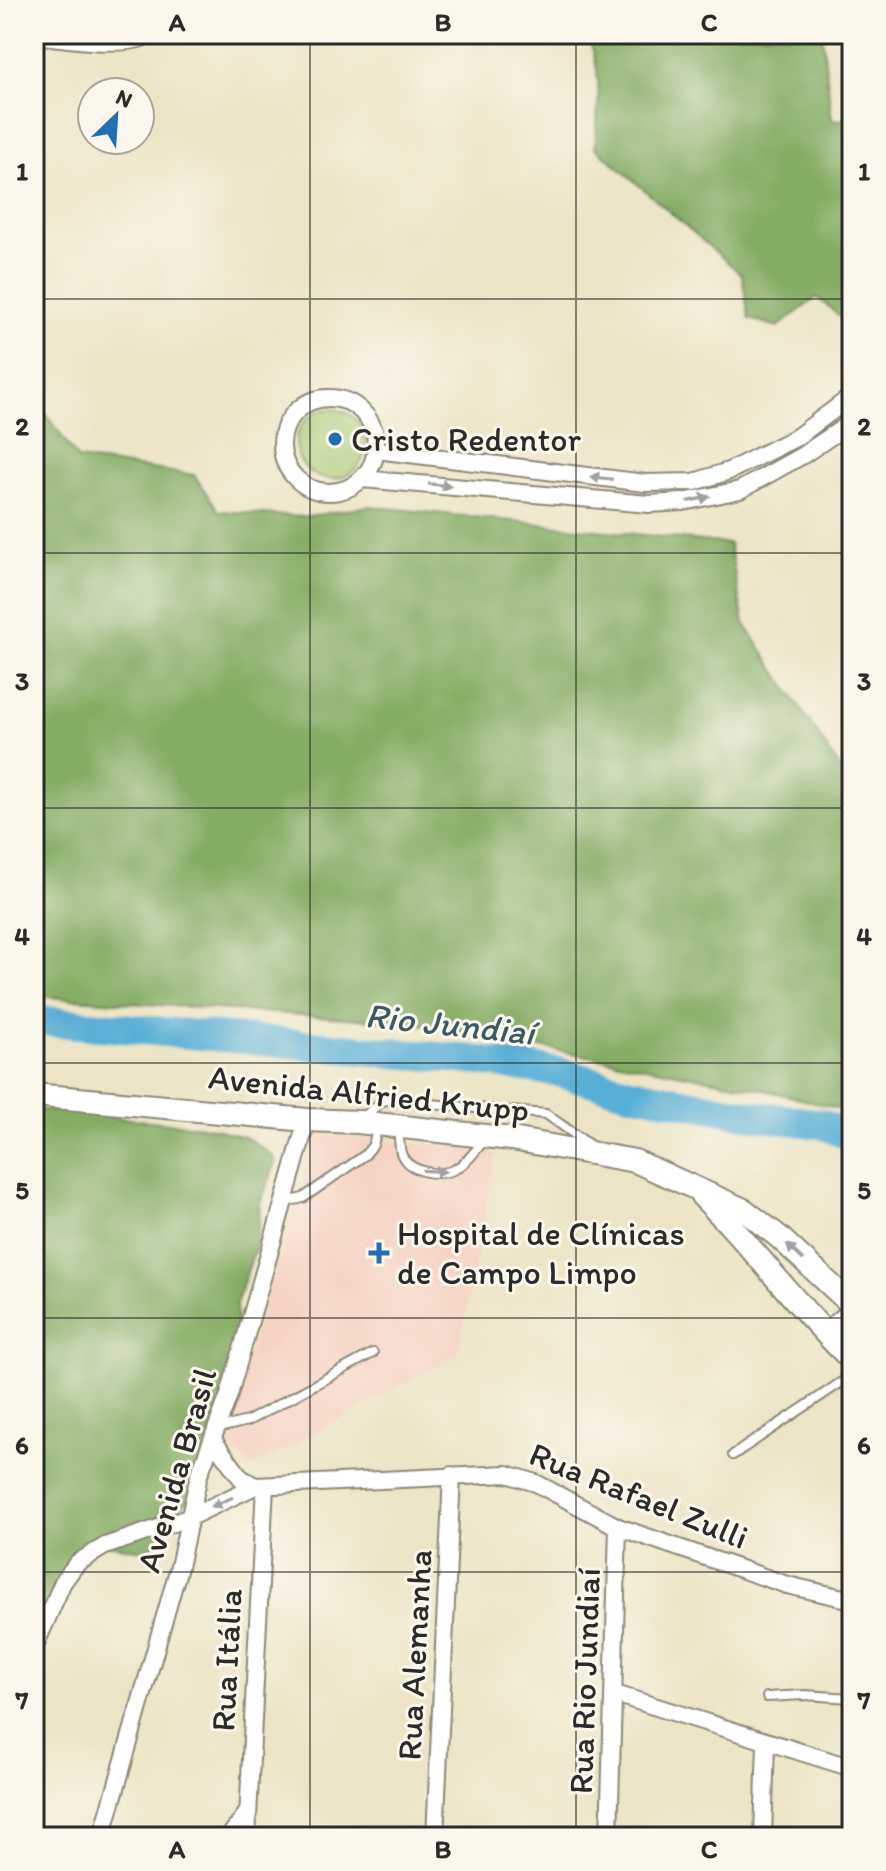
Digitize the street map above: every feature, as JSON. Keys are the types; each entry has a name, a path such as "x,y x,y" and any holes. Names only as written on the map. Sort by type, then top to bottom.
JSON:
{"main road":[{"name":"Avenida Alfried Krupp","path":"34,1095 378,1124 486,1136 635,1161 744,1210 779,1237 852,1308"},
{"path":"691,1186 852,1360"},
{"path":"828,1284 852,1284"}],"street":[{"path":"34,35 127,42 145,38 148,34"},
{"path":"376,450 645,483 694,482 729,471 797,437 852,396"},
{"path":"320,398 349,402 361,410 375,435 376,450 372,466 362,479 336,492 322,492 296,479 282,453 286,424 294,412 320,398"},
{"path":"362,479 649,504 683,502 740,490 803,455 852,422"},
{"path":"797,437 803,455"},
{"name":"Avenida Brasil","path":"102,1837 179,1567 199,1475 215,1434 286,1202 307,1120"},
{"path":"824,1333 852,1308"},
{"path":"215,1434 241,1478 260,1486"},
{"name":"Rua Rafael Zulli","path":"260,1486 507,1474 536,1483 618,1527 787,1585 852,1600"},
{"name":"Rua Alemanha","path":"435,1837 452,1475"},
{"path":"34,1648 63,1582 77,1563 105,1546 188,1518 260,1486"},
{"name":"Rua Itália","path":"247,1837 260,1486"},
{"name":"Rua Rio Jundiaí","path":"609,1837 618,1527"},
{"path":"615,1694 852,1768"},
{"path":"763,1837 766,1742"},
{"path":"229,1837 248,1812"}],"lane":[{"path":"286,1202 303,1198 365,1155 373,1145 384,1100 546,1114 601,1154"},
{"path":"378,1124 415,1169 435,1173 454,1170 461,1165 486,1136"},
{"path":"215,1434 248,1421 373,1353"},
{"path":"733,1455 852,1375"},
{"path":"767,1697 804,1695 852,1698"}],"shaded area":[{"name":"Hospital de Clínicas de Campo Limpo","path":"317,1134 497,1151 458,1355 251,1468 222,1439"}],"green space":[{"path":"586,34 822,34 832,120 852,119 852,320 846,322 817,297 778,327 749,319 742,275 595,147 598,75"},
{"path":"34,397 78,459 194,475 219,511 305,517 369,506 729,544 744,623 852,786 852,1112 761,1089 413,1023 34,996"},
{"path":"324,409 338,409 360,424 366,444 364,457 356,469 338,479 324,479 302,464 296,451 296,437 311,415"},
{"path":"34,1109 208,1127 248,1138 273,1156 276,1162 260,1203 257,1243 236,1304 238,1356 188,1499 151,1549 95,1544 34,1635"}],"waterway":[{"name":"Rio Jundiaí","path":"34,1020 472,1060 558,1072 630,1092 756,1116 822,1124 852,1137"}],"place":[{"name":"Cristo Redentor","path":"335,439"},
{"name":"Hospital de Clínicas de Campo Limpo","path":"379,1253"}]}
